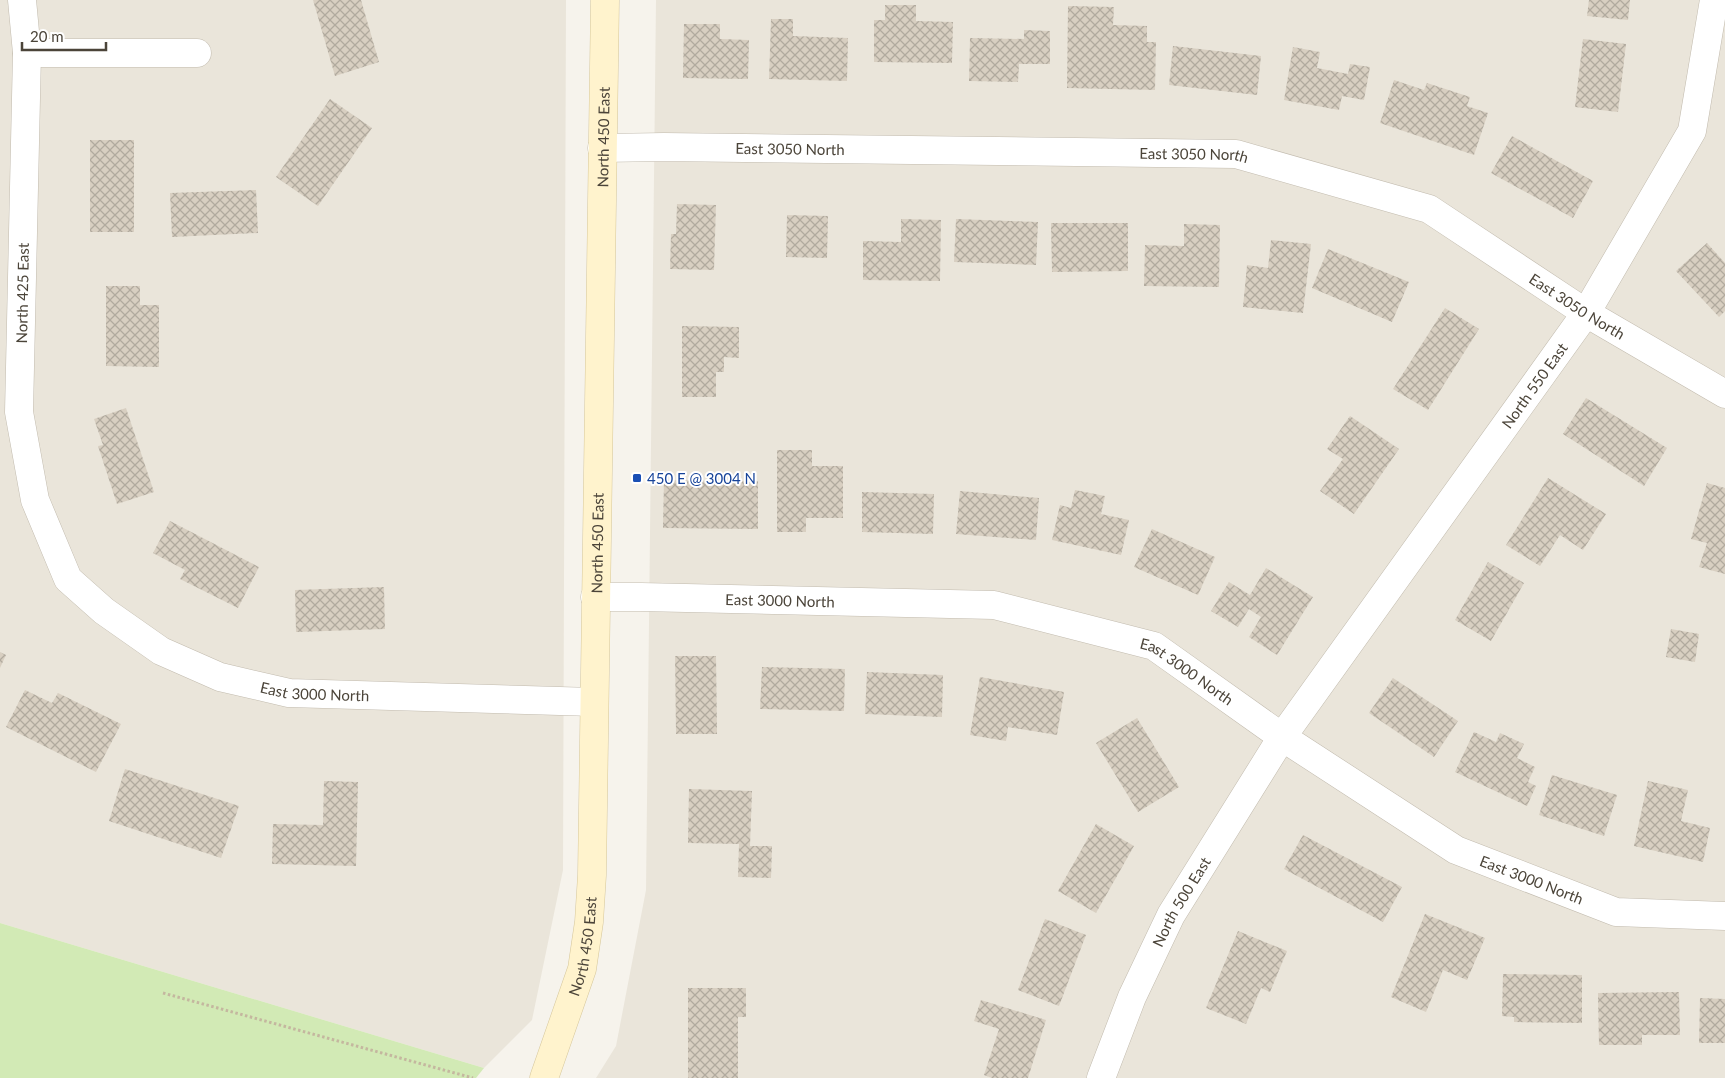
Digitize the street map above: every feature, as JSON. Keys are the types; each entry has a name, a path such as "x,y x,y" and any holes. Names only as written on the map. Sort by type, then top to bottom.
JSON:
{"main road":[{"name":"North 450 East","path":"544,1078 582,969 590,922 605,0"}],"street":[{"name":"North 425 East","path":"22,0 27,53 19,412 35,500 68,579"},
{"name":"North 550 East","path":"1282,737 1586,313 1692,131 1714,0"},
{"path":"27,53 197,53"},
{"name":"East 3050 North","path":"602,148 664,147 1236,154 1429,209 1586,313 1725,394"},
{"name":"East 3000 North","path":"68,579 104,612 161,651 220,677 289,693 594,702"},
{"name":"East 3000 North","path":"595,598 641,596 994,605 1154,646 1282,737 1456,850 1616,912 1725,916"},
{"name":"North 500 East","path":"1101,1078 1132,997 1171,914 1282,737"}],"path":[{"path":"163,993 473,1078"}],"shaded area":[{"path":"0,0 566,0 563,870 532,1020 484,1068 0,923"},
{"path":"656,0 1725,0 1725,1078 596,1078 616,1046 646,890"}],"green space":[{"path":"0,923 484,1068 476,1078 0,1078"}],"building":[{"path":"313,0 361,0 379,62 335,76"},
{"path":"1589,0 1630,0 1628,20 1587,16"},
{"path":"885,5 916,5 916,21 953,22 952,63 874,62 874,20 885,20"},
{"path":"1068,6 1114,7 1113,25 1147,26 1147,42 1156,42 1155,90 1067,88"},
{"path":"771,19 793,19 793,36 848,38 847,81 769,79"},
{"path":"684,24 720,24 720,39 749,40 748,79 683,78"},
{"path":"1024,30 1050,31 1050,64 1019,64 1018,82 969,81 970,38 1024,39"},
{"path":"1583,39 1626,44 1618,112 1575,107"},
{"path":"1173,46 1261,56 1257,95 1169,85"},
{"path":"1293,47 1320,52 1317,68 1348,74 1350,64 1370,67 1364,100 1342,96 1339,110 1284,100"},
{"path":"1394,80 1424,90 1427,83 1470,97 1467,106 1488,113 1474,155 1380,123"},
{"path":"330,99 372,128 318,206 276,177"},
{"path":"1512,136 1593,181 1573,218 1491,173"},
{"path":"90,140 134,140 134,232 90,232"},
{"path":"256,190 258,233 172,237 170,193"},
{"path":"677,204 716,205 714,270 670,269 671,234 676,234"},
{"path":"787,215 828,216 827,258 786,257"},
{"path":"901,219 941,220 940,281 863,280 863,241 901,242"},
{"path":"956,219 1038,222 1036,265 954,262"},
{"path":"1051,223 1128,223 1128,271 1052,272"},
{"path":"1184,224 1220,225 1219,287 1144,286 1145,245 1184,246"},
{"path":"1271,240 1311,244 1303,313 1243,307 1247,265 1268,268"},
{"path":"1707,243 1725,263 1725,311 1719,317 1676,271"},
{"path":"1328,249 1409,282 1392,322 1312,288"},
{"path":"106,286 140,286 140,305 159,305 159,367 106,366"},
{"path":"1445,308 1479,329 1428,410 1393,389"},
{"path":"682,326 739,327 739,358 724,357 724,372 716,372 716,397 682,397"},
{"path":"1586,398 1667,448 1644,486 1563,434"},
{"path":"126,408 154,492 117,504 98,446 103,445 94,419"},
{"path":"1350,416 1399,449 1354,514 1320,491 1343,459 1327,449"},
{"path":"777,450 812,450 812,466 843,466 843,518 806,518 806,532 777,532"},
{"path":"1548,478 1606,514 1583,550 1560,535 1540,566 1506,545"},
{"path":"664,480 758,481 758,529 663,528"},
{"path":"1707,483 1725,488 1725,574 1699,567 1707,543 1691,539"},
{"path":"1075,490 1105,496 1101,514 1129,520 1121,555 1052,540 1060,505 1071,508"},
{"path":"960,491 1039,498 1036,540 956,534"},
{"path":"862,492 934,494 933,534 862,532"},
{"path":"170,521 259,567 238,608 180,579 185,570 153,553"},
{"path":"1152,529 1215,557 1198,595 1134,567"},
{"path":"1488,562 1524,583 1491,641 1455,620"},
{"path":"1266,568 1313,597 1277,655 1249,637 1261,617 1249,609 1238,627 1211,611 1229,582 1250,595"},
{"path":"384,587 385,629 296,632 295,590"},
{"path":"1671,629 1699,634 1695,662 1666,657"},
{"path":"0,652 6,655 0,668"},
{"path":"675,656 716,656 717,734 676,734"},
{"path":"762,667 845,669 844,711 760,709"},
{"path":"867,672 943,675 942,717 865,714"},
{"path":"980,677 1064,692 1057,735 1008,727 1006,741 970,735"},
{"path":"1393,678 1458,721 1434,757 1369,713"},
{"path":"25,690 52,703 58,693 121,724 96,772 6,727"},
{"path":"1137,718 1179,787 1138,812 1096,743"},
{"path":"1474,732 1496,742 1500,733 1524,744 1517,758 1535,767 1528,782 1536,786 1527,806 1455,772"},
{"path":"125,769 239,806 221,858 109,821"},
{"path":"1552,775 1617,795 1604,836 1539,815"},
{"path":"324,781 358,782 356,866 272,864 273,824 323,825"},
{"path":"1648,781 1688,790 1681,821 1710,828 1703,862 1634,846"},
{"path":"689,789 752,791 750,846 772,846 771,878 738,877 739,844 688,843"},
{"path":"1096,824 1134,846 1096,913 1058,891"},
{"path":"1303,835 1402,887 1383,922 1284,869"},
{"path":"1425,914 1485,938 1467,980 1443,970 1426,1012 1391,997"},
{"path":"1045,919 1086,935 1059,1006 1018,990"},
{"path":"1238,931 1287,951 1270,992 1261,988 1246,1024 1206,1008"},
{"path":"1503,974 1582,975 1582,1023 1514,1022 1514,1017 1502,1016"},
{"path":"688,988 746,988 746,1017 738,1017 738,1078 688,1078"},
{"path":"1679,992 1680,1035 1642,1035 1642,1045 1599,1045 1598,993"},
{"path":"1700,998 1725,999 1725,1043 1699,1043"},
{"path":"981,1000 1046,1020 1028,1078 992,1078 984,1075 999,1029 974,1021"}],"place":[{"name":"450 E @ 3004 N","path":"637,478"}]}
